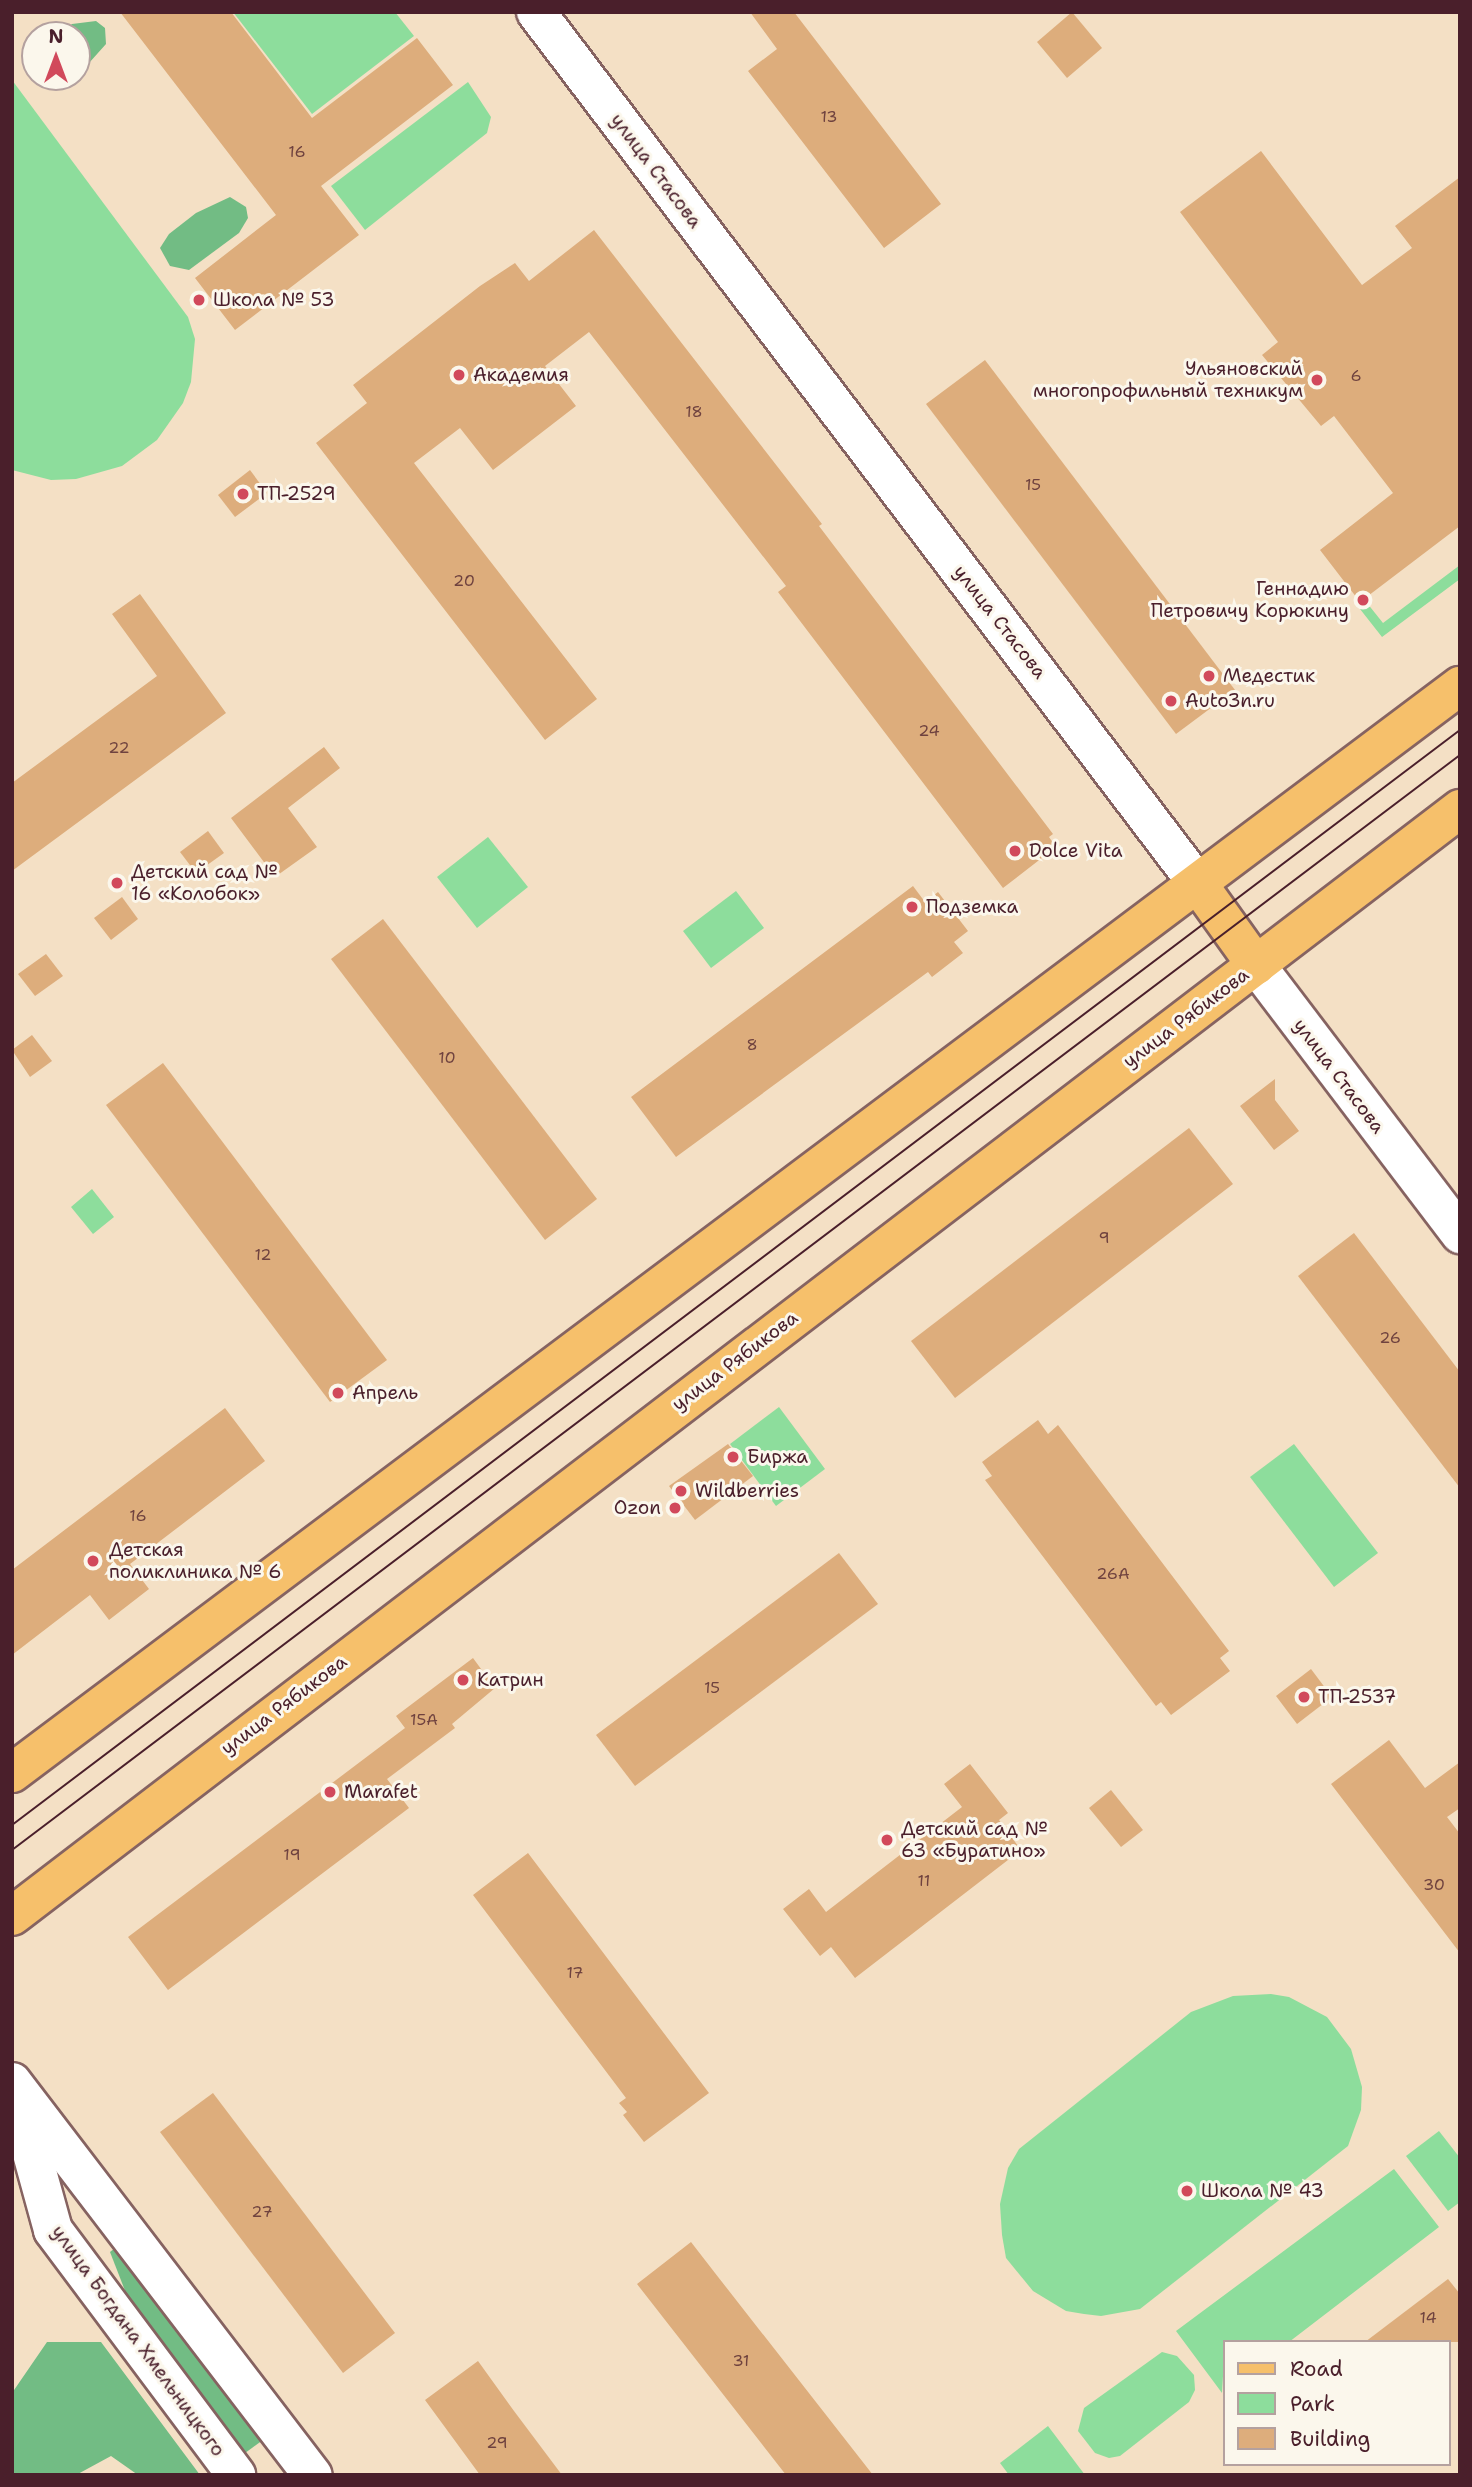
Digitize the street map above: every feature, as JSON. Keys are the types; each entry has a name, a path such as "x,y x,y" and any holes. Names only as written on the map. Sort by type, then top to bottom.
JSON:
{"main road":[{"path":"12,1773 1460,686"},
{"name":"улица Рябикова","path":"12,1916 1460,810"},
{"name":"улица Стасова","path":"1198,884 1256,965"}],"street":[{"name":"улица Стасова","path":"536,12 1198,884"},
{"name":"улица Стасова","path":"1256,965 1460,1234"},
{"name":"улица Богдана Хмельницкого","path":"12,2083 53,2230 236,2475"},
{"path":"12,2083 313,2475"}],"green space":[{"path":"233,12 395,12 414,36 312,114"},
{"path":"96,21 105,28 106,44 91,61 91,22"},
{"path":"12,80 188,317 195,339 191,382 183,403 157,440 122,466 76,479 51,480 12,470"},
{"path":"468,82 491,117 487,133 365,230 331,186"},
{"path":"230,197 246,207 248,218 239,233 189,270 170,266 160,248 169,234 196,213"},
{"path":"1460,565 1460,579 1382,637 1360,609 1367,603 1383,623"},
{"path":"488,837 528,887 477,928 437,877"},
{"path":"736,891 764,928 711,968 683,931"},
{"path":"92,1189 114,1217 93,1234 71,1207"},
{"path":"779,1407 825,1469 776,1506 730,1444"},
{"path":"1294,1444 1378,1553 1334,1587 1250,1477"},
{"path":"1271,1994 1289,1997 1327,2017 1351,2049 1362,2087 1361,2110 1348,2146 1140,2309 1101,2316 1066,2311 1033,2291 1006,2258 1002,2235 1000,2204 1008,2168 1019,2149 1191,2012 1233,1996"},
{"path":"1439,2131 1460,2158 1460,2202 1448,2211 1406,2156"},
{"path":"1394,2169 1439,2227 1292,2340 1224,2340 1222,2393 1176,2331"},
{"path":"120,2244 267,2437 241,2456 136,2319 110,2252"},
{"path":"47,2342 101,2342 200,2475 138,2475 111,2456 76,2475 12,2475 12,2393"},
{"path":"1162,2352 1177,2356 1194,2375 1195,2390 1189,2402 1120,2456 1109,2458 1095,2453 1078,2431 1084,2408"},
{"path":"1048,2426 1085,2475 1009,2475 1000,2463"}],"building":[{"path":"120,12 231,12 312,118 417,38 453,85 321,186 359,235 235,330 195,278 276,215"},
{"path":"750,12 794,12 941,204 884,248 748,71 777,49"},
{"path":"1072,12 1102,48 1067,78 1037,42"},
{"path":"1261,151 1362,285 1412,248 1395,226 1460,177 1460,526 1360,602 1320,550 1393,493 1334,416 1321,426 1262,355 1278,342 1180,212"},
{"path":"594,230 822,524 819,526 1053,834 1049,837 1056,847 1003,888 778,592 786,586 589,332 545,366 576,406 493,470 460,428 414,463 597,699 545,740 316,443 367,403 353,385 480,286 515,263 529,281"},
{"path":"985,360 1235,690 1176,734 926,404"},
{"name":"ТП-2529","path":"250,470 267,493 235,517 218,495"},
{"path":"140,594 226,713 12,871 12,783 157,676 112,614"},
{"path":"324,747 340,768 288,808 317,847 275,877 231,818"},
{"path":"208,831 224,853 196,873 180,852"},
{"path":"913,886 925,902 938,892 968,931 954,942 963,953 932,977 928,972 676,1157 631,1097"},
{"path":"122,897 138,919 111,940 94,918"},
{"path":"383,919 597,1199 545,1240 331,959"},
{"path":"46,954 63,976 35,996 18,974"},
{"path":"32,1035 52,1061 30,1077 12,1050"},
{"path":"163,1063 387,1360 330,1402 106,1105"},
{"path":"1275,1079 1275,1100 1299,1131 1274,1150 1240,1106"},
{"path":"1189,1128 1233,1184 955,1398 911,1341"},
{"path":"1354,1233 1460,1372 1460,1488 1298,1276"},
{"path":"225,1408 265,1461 130,1564 149,1589 109,1620 90,1595 12,1655 12,1570"},
{"path":"1038,1420 1048,1434 1058,1425 1229,1651 1220,1658 1230,1671 1171,1715 1161,1702 1156,1706 985,1480 992,1476 982,1462"},
{"path":"728,1444 753,1476 695,1520 669,1486"},
{"path":"839,1553 878,1604 635,1786 596,1735"},
{"path":"473,1658 495,1688 452,1724 455,1728 387,1779 409,1808 168,1990 128,1937 405,1728 396,1716"},
{"name":"ТП-2537","path":"1311,1669 1332,1697 1297,1724 1276,1696"},
{"path":"1389,1740 1425,1788 1460,1762 1460,1808 1447,1817 1460,1834 1460,1953 1331,1784"},
{"path":"970,1764 1008,1813 999,1820 1021,1850 855,1978 831,1947 820,1956 783,1909 809,1889 826,1912 962,1807 944,1784"},
{"path":"1111,1790 1143,1830 1121,1847 1089,1808"},
{"path":"528,1853 709,2093 644,2142 623,2115 627,2112 619,2103 626,2098 473,1895"},
{"path":"213,2093 395,2333 343,2373 160,2132"},
{"path":"691,2242 873,2475 786,2475 637,2284"},
{"path":"1448,2279 1460,2294 1460,2342 1368,2340"},
{"path":"478,2361 562,2475 480,2475 425,2400"}],"tram line":[{"path":"12,1825 1460,730"},
{"path":"12,1850 1460,755"}],"place":[{"name":"Школа № 53","path":"199,300"},
{"name":"Академия","path":"459,375"},
{"name":"Ульяновский многопрофильный техникум","path":"1317,380"},
{"name":"ТП-2529","path":"243,494"},
{"name":"Геннадию Петровичу Корюкину","path":"1363,600"},
{"name":"Медестик","path":"1209,676"},
{"name":"Auto3n.ru","path":"1171,701"},
{"name":"Dolce Vita","path":"1015,851"},
{"name":"Детский сад № 16 «Колобок»","path":"117,883"},
{"name":"Подземка","path":"912,907"},
{"name":"Апрель","path":"338,1393"},
{"name":"Биржа","path":"733,1457"},
{"name":"Wildberries","path":"681,1491"},
{"name":"Ozon","path":"675,1508"},
{"name":"Детская поликлиника № 6","path":"93,1561"},
{"name":"Катрин","path":"463,1680"},
{"name":"ТП-2537","path":"1304,1697"},
{"name":"Marafet","path":"330,1792"},
{"name":"Детский сад № 63 «Буратино»","path":"887,1840"},
{"name":"Школа № 43","path":"1187,2191"}]}
